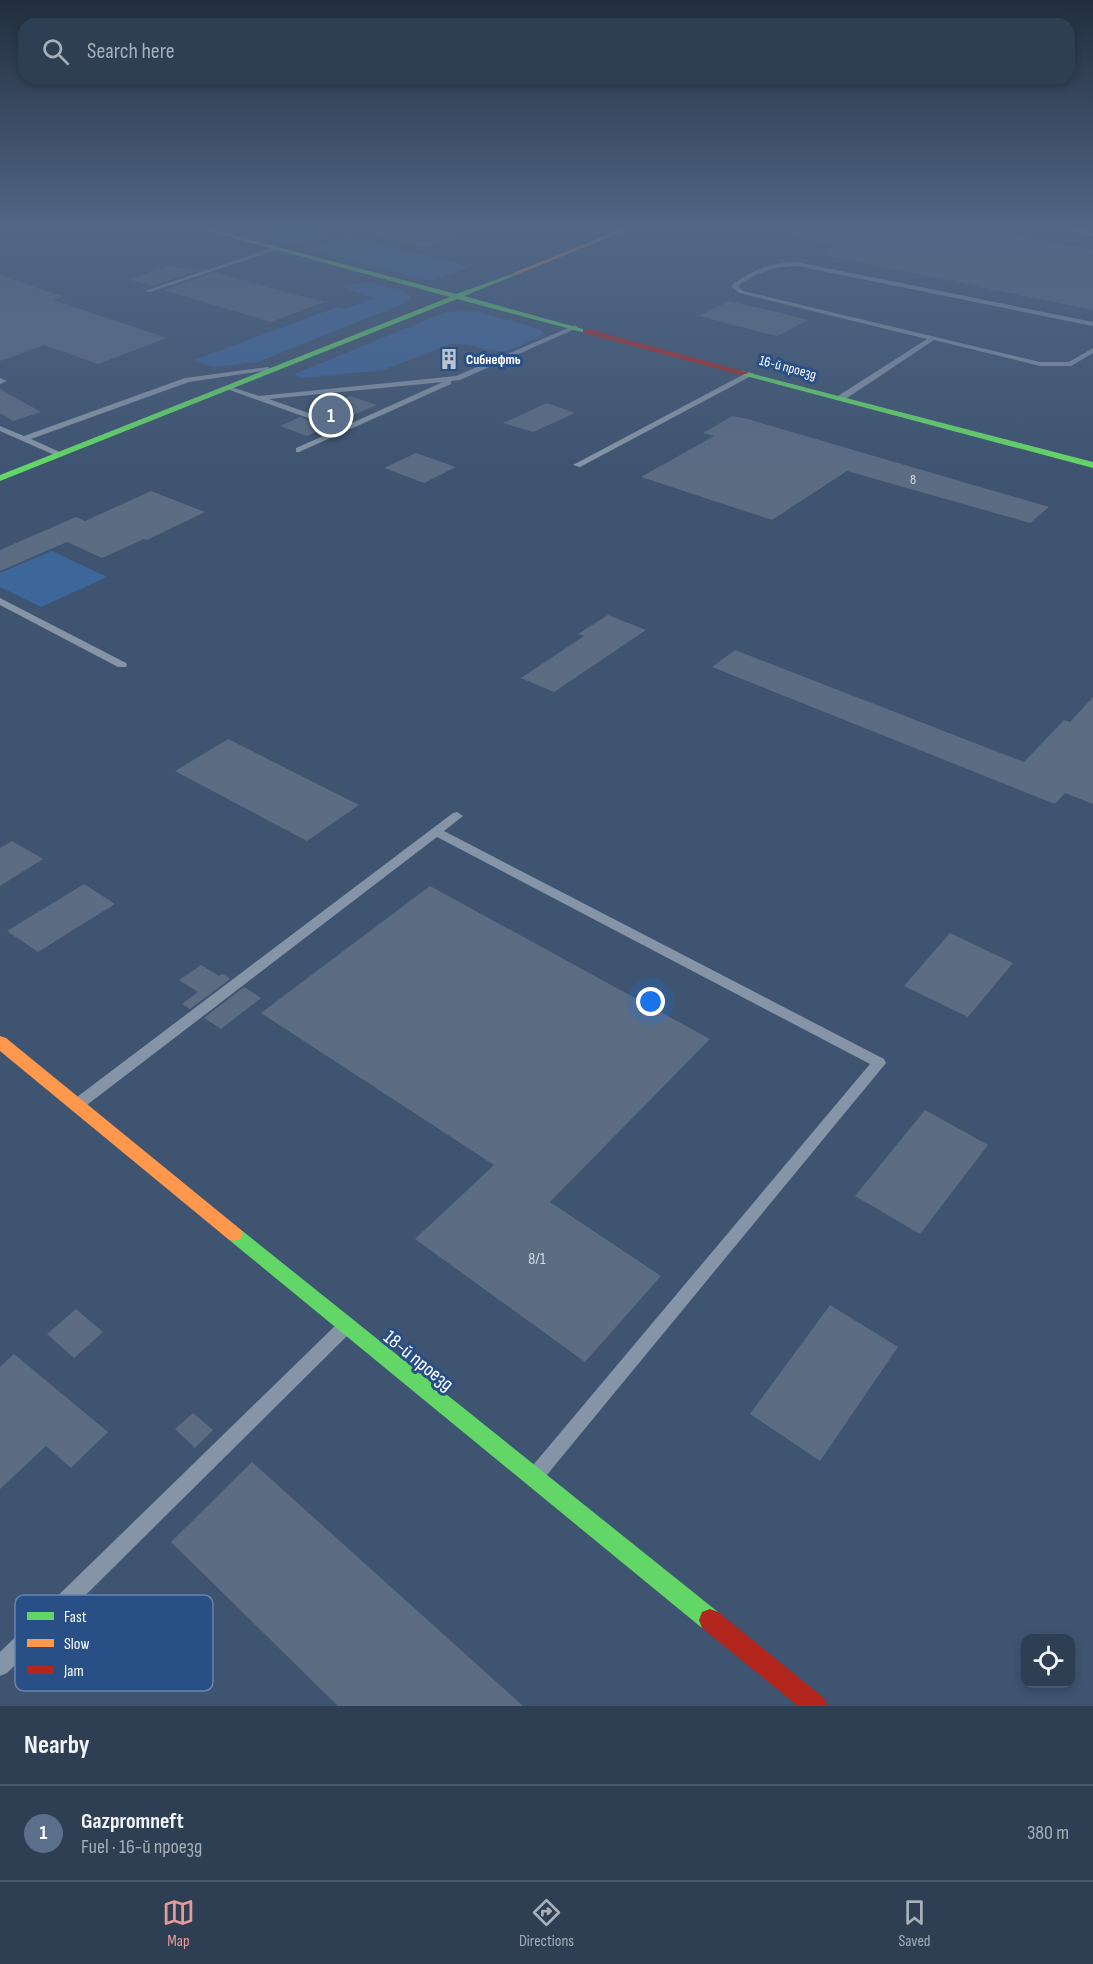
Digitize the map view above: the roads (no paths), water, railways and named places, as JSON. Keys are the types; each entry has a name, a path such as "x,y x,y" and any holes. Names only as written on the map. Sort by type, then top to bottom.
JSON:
{"street":[{"path":"0,478 432,307"},
{"name":"16-й проезд","path":"498,307 1093,465"},
{"name":"18-й проезд","path":"2,1048 77,1105 816,1706"}],"lane":[{"path":"802,307 1040,364 1071,364 1093,350"},
{"path":"1007,307 1093,324"},
{"path":"299,450 575,327"},
{"path":"841,398 933,338"},
{"path":"24,439 188,380 281,367"},
{"path":"577,465 752,374"},
{"path":"258,398 457,378"},
{"path":"228,388 346,429"},
{"path":"0,428 59,455"},
{"path":"0,601 122,665"},
{"path":"77,1105 457,816"},
{"path":"436,832 879,1063 533,1478"},
{"path":"72,1595 346,1326"},
{"path":"0,1666 15,1651"}],"place":[{"name":"Сибнефть","path":"449,359"},
{"name":"Gazpromneft","path":"331,415"}]}
